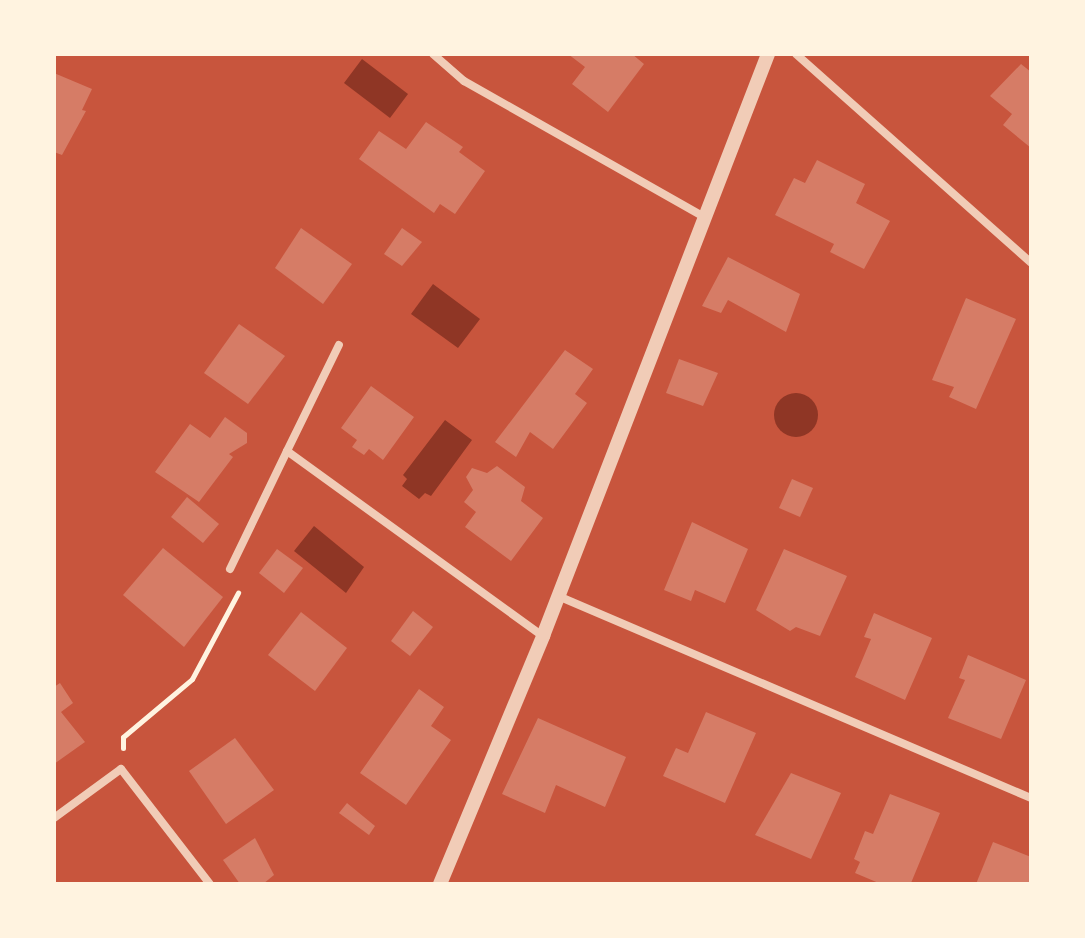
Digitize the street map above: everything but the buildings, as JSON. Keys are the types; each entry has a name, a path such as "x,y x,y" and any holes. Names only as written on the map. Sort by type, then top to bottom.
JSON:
{"street":[{"path":"433,54 464,81 704,217"},
{"path":"440,884 543,636 768,54"},
{"path":"796,54 1031,263"},
{"path":"230,569 339,345"},
{"path":"287,451 543,636"},
{"path":"558,596 1031,798"},
{"path":"54,818 121,769 210,884"}],"path":[{"path":"121,769 123,737 192,679 246,578 230,569"}],"shaded area":[{"path":"362,59 408,94 390,118 344,83"},
{"path":"433,284 480,319 458,348 411,314"},
{"path":"796,393 812,399 818,415 812,431 796,437 780,431 774,415 780,399"},
{"path":"445,420 472,440 431,496 425,493 419,499 402,486 407,479 403,475"},
{"path":"314,526 364,567 346,593 294,551"}]}
